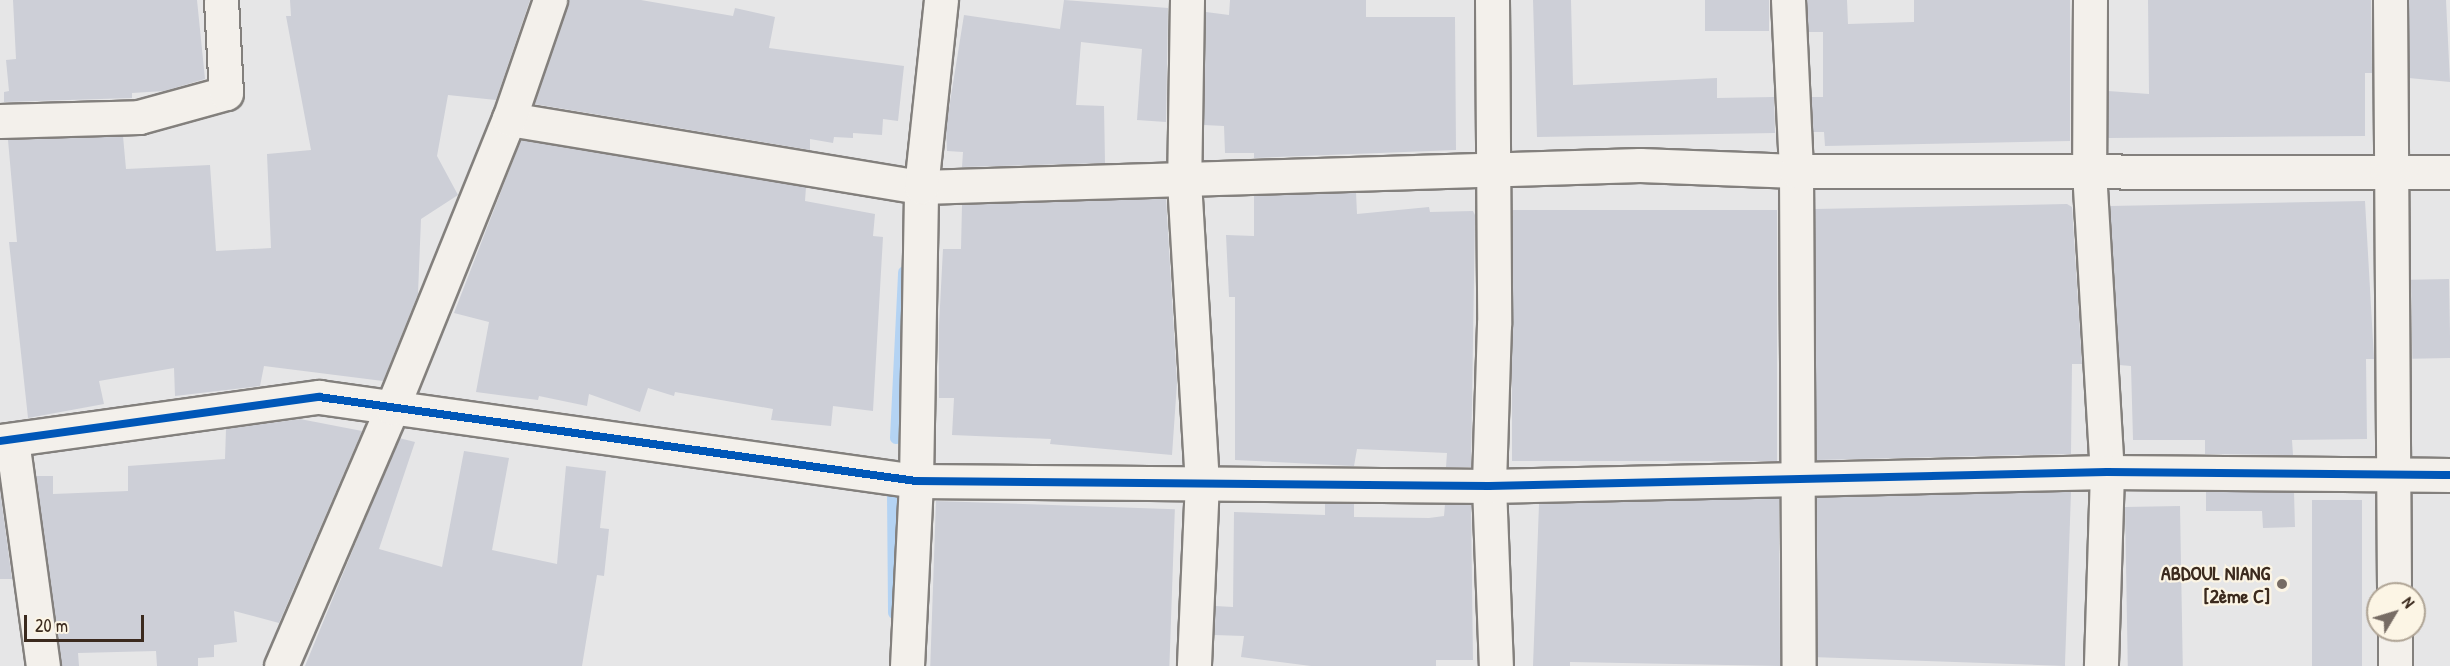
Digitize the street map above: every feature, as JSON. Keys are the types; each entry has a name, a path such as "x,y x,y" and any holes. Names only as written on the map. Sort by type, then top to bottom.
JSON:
{"street":[{"path":"0,121 139,117 226,93 221,0"},
{"path":"281,666 393,408 509,119 550,0"},
{"path":"907,666 916,481 921,187 941,0"},
{"path":"1187,0 1184,181 1202,481 1194,666"},
{"path":"1492,0 1494,171 1489,486 1496,666"},
{"path":"1788,0 1796,171 1799,666"},
{"path":"2090,0 2089,171 2107,472 2102,666"},
{"path":"2390,0 2394,582"},
{"path":"509,119 921,187 1184,181 1640,165 1796,171 2450,172"},
{"path":"43,666 6,441 319,397 916,481 1202,481 1489,486 2107,472 2450,475"},
{"path":"2395,642 2395,666"}],"building":[{"path":"13,0 197,0 205,79 164,91 132,93 132,98 4,102 4,92 9,91 6,60 16,59"},
{"path":"290,0 530,0 496,100 448,95 437,156 458,195 421,219 418,294 383,381 264,366 260,386 175,396 174,368 99,381 104,404 28,418 9,242 17,242 8,140 123,136 126,169 210,165 216,251 271,248 267,154 311,150 286,16 291,16"},
{"path":"568,0 641,0 733,16 735,8 775,17 769,48 904,66 898,121 883,119 882,135 853,133 853,138 834,137 833,143 810,139 810,150 534,104"},
{"path":"1064,0 1168,8 1166,122 1137,120 1142,49 1081,42 1076,105 1104,106 1105,163 962,167 963,152 947,151 946,127 964,15 1060,29"},
{"path":"1230,0 1366,0 1366,17 1455,17 1456,150 1254,158 1254,153 1225,153 1224,126 1204,125 1206,12 1229,15"},
{"path":"1533,0 1571,0 1573,85 1717,78 1717,98 1774,97 1775,133 1537,137"},
{"path":"1705,0 1769,0 1769,31 1705,31"},
{"path":"1807,0 1847,0 1848,24 1914,22 1914,0 2070,0 2070,141 1825,146 1824,132 1813,132 1811,97 1823,97 1823,32 1808,32"},
{"path":"2148,0 2371,0 2372,73 2365,73 2365,136 2108,138 2108,91 2149,94"},
{"path":"2409,0 2446,0 2450,82 2409,78"},
{"path":"521,140 806,187 805,201 875,214 873,236 883,237 873,411 833,406 831,426 771,420 773,409 675,392 674,396 648,388 640,412 589,394 587,406 539,396 538,400 476,392 489,322 454,313"},
{"path":"1356,192 1357,214 1429,207 1430,212 1473,211 1475,215 1471,467 1446,467 1447,453 1357,449 1354,466 1235,460 1235,297 1229,297 1226,235 1254,236 1254,196"},
{"path":"1166,198 1177,383 1172,455 1050,444 1051,439 952,435 954,398 939,398 939,325 943,249 961,249 962,205"},
{"path":"2365,201 2374,359 2366,359 2367,439 2292,440 2293,455 2205,454 2205,440 2133,440 2131,366 2119,365 2110,206"},
{"path":"2067,204 2072,207 2082,364 2072,364 2071,454 1816,460 1815,209"},
{"path":"1512,210 1777,210 1777,461 1512,461"},
{"path":"2449,279 2450,358 2412,359 2411,280"},
{"path":"300,419 362,431 279,623 234,611 237,642 214,645 214,657 198,658 198,666 157,666 156,651 78,653 79,666 61,666 36,476 53,476 53,494 128,491 128,466 225,459 226,429"},
{"path":"399,438 415,442 379,549 442,567 464,451 509,458 492,550 557,564 566,466 606,471 600,528 609,529 604,576 597,575 582,666 305,666"},
{"path":"1817,483 2071,492 2065,666 1811,657"},
{"path":"0,490 12,579 0,579"},
{"path":"2206,492 2294,492 2295,527 2263,528 2262,511 2206,511"},
{"path":"1779,498 1780,666 1570,662 1570,666 1533,666 1539,504"},
{"path":"2312,500 2362,500 2362,666 2312,666"},
{"path":"936,501 1175,509 1169,666 930,666"},
{"path":"1325,503 1354,504 1354,517 1429,518 1444,516 1445,504 1471,505 1473,660 1436,660 1436,666 1311,666 1241,657 1244,636 1214,635 1215,606 1233,607 1234,512 1325,515"},
{"path":"2180,506 2183,666 2128,666 2125,507"}],"waterway":[{"path":"896,438 904,272"},
{"path":"893,494 894,613"}],"cycle path":[{"path":"0,441 319,397 916,481 1489,486 2107,472 2450,475"}],"place":[{"name":"ABDOUL NIANG [2ème C]","path":"2282,584"}]}
